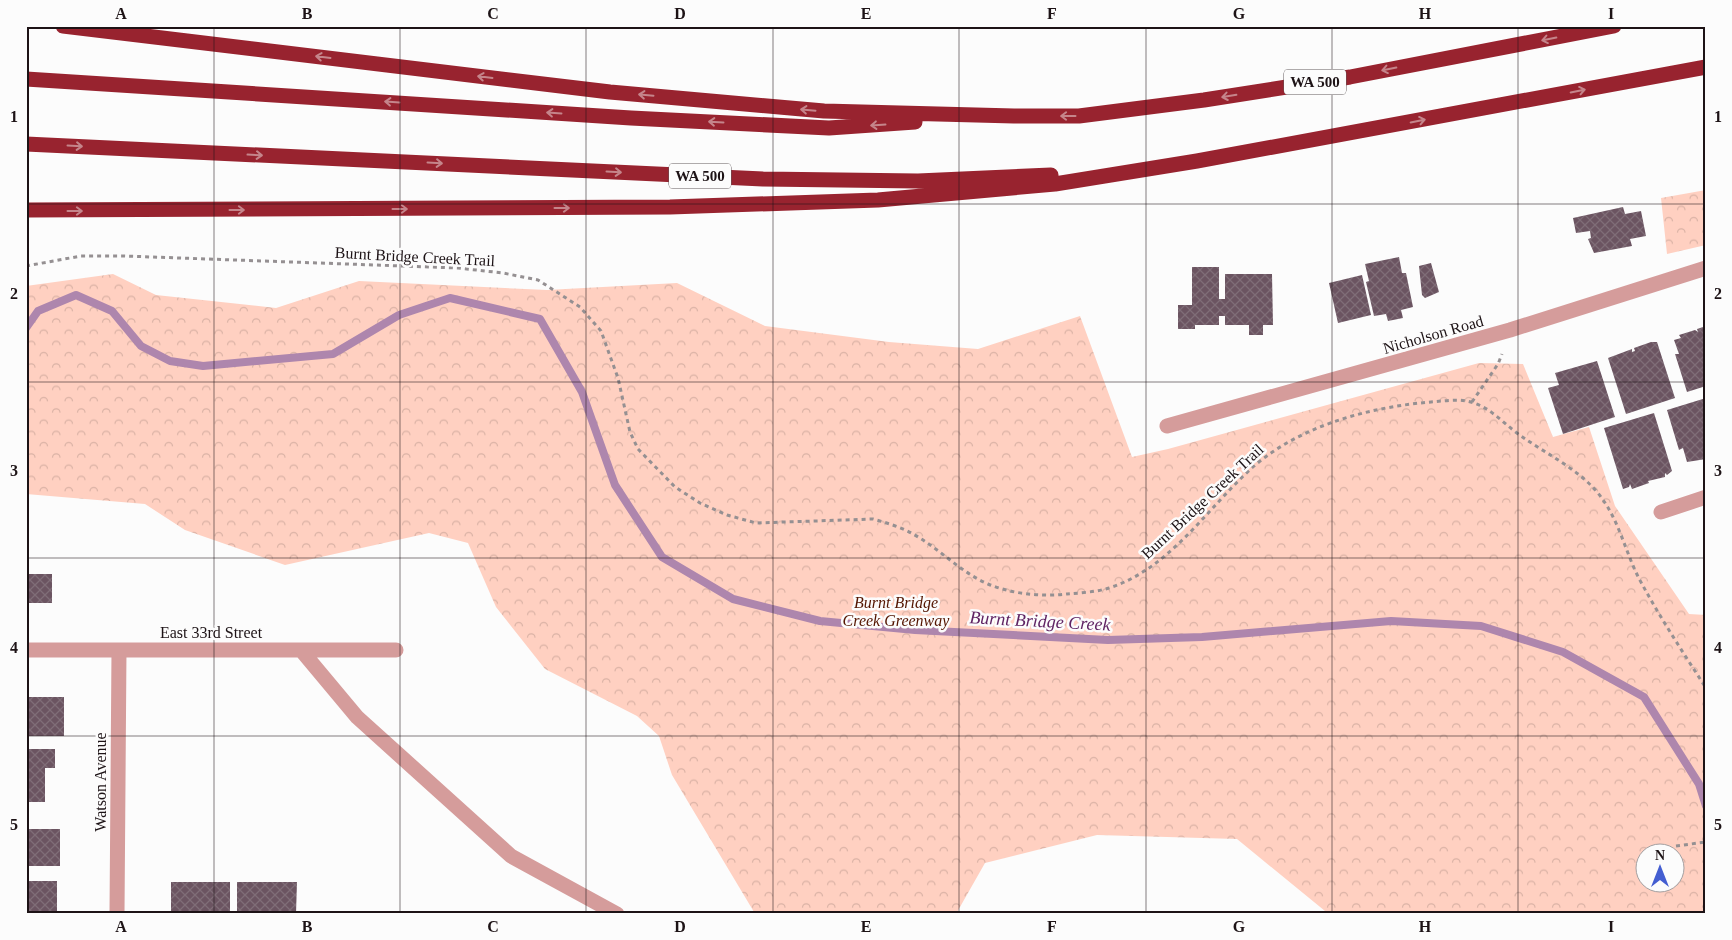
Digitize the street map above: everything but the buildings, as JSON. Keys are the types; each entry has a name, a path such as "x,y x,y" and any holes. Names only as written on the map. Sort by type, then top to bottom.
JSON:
{"highway":[{"path":"62,26 610,92 824,111 1014,116"},
{"name":"WA 500","path":"26,79 631,118 829,128 1014,116 1079,116 1204,100 1350,77 1614,26"},
{"name":"WA 500","path":"26,144 763,179 918,181 1054,175 1370,130 1706,66"},
{"path":"26,210 670,207 878,200 1055,184 1370,130"}],"street":[{"name":"Nicholson Road","path":"1167,426 1510,330 1706,268"},
{"path":"1661,512 1706,497"},
{"name":"East 33rd Street","path":"26,650 396,650"},
{"name":"Watson Avenue","path":"117,914 119,650"},
{"path":"301,650 357,716 511,856 617,914"}],"path":[{"name":"Burnt Bridge Creek Trail","path":"26,266 81,256 124,256 458,268 503,273 538,280 580,307 601,331 618,378 630,432 638,449 675,487 700,503 727,515 756,523 873,519 891,524 913,534 988,584 1024,594 1063,594 1107,589 1134,578 1157,564 1255,466 1274,451 1304,434 1337,420 1406,404 1452,400 1472,402 1490,411 1520,435 1554,457 1599,494 1615,516 1640,582 1706,688"},
{"path":"1472,402 1498,364 1510,330"},
{"path":"1684,845 1706,842"}],"green space":[{"path":"1706,190 1706,245 1667,254 1661,198"},
{"name":"Burnt Bridge Creek Greenway","path":"113,274 156,295 276,308 359,281 547,290 677,283 765,326 889,342 978,349 1080,316 1132,457 1168,449 1479,363 1523,364 1553,437 1589,427 1615,506 1689,614 1706,615 1706,914 1339,914 1325,911 1237,839 1097,835 985,863 956,914 757,914 754,912 672,775 659,736 637,716 545,669 496,607 468,543 429,533 285,565 185,530 145,504 26,494 26,286"}],"waterway":[{"name":"Burnt Bridge Creek","path":"26,328 38,311 76,295 112,311 141,346 170,361 203,366 333,354 399,315 450,298 540,319 582,392 615,485 662,557 733,599 820,621 915,630 1108,640 1202,637 1391,621 1481,626 1563,652 1644,697 1699,784 1706,806"}]}
